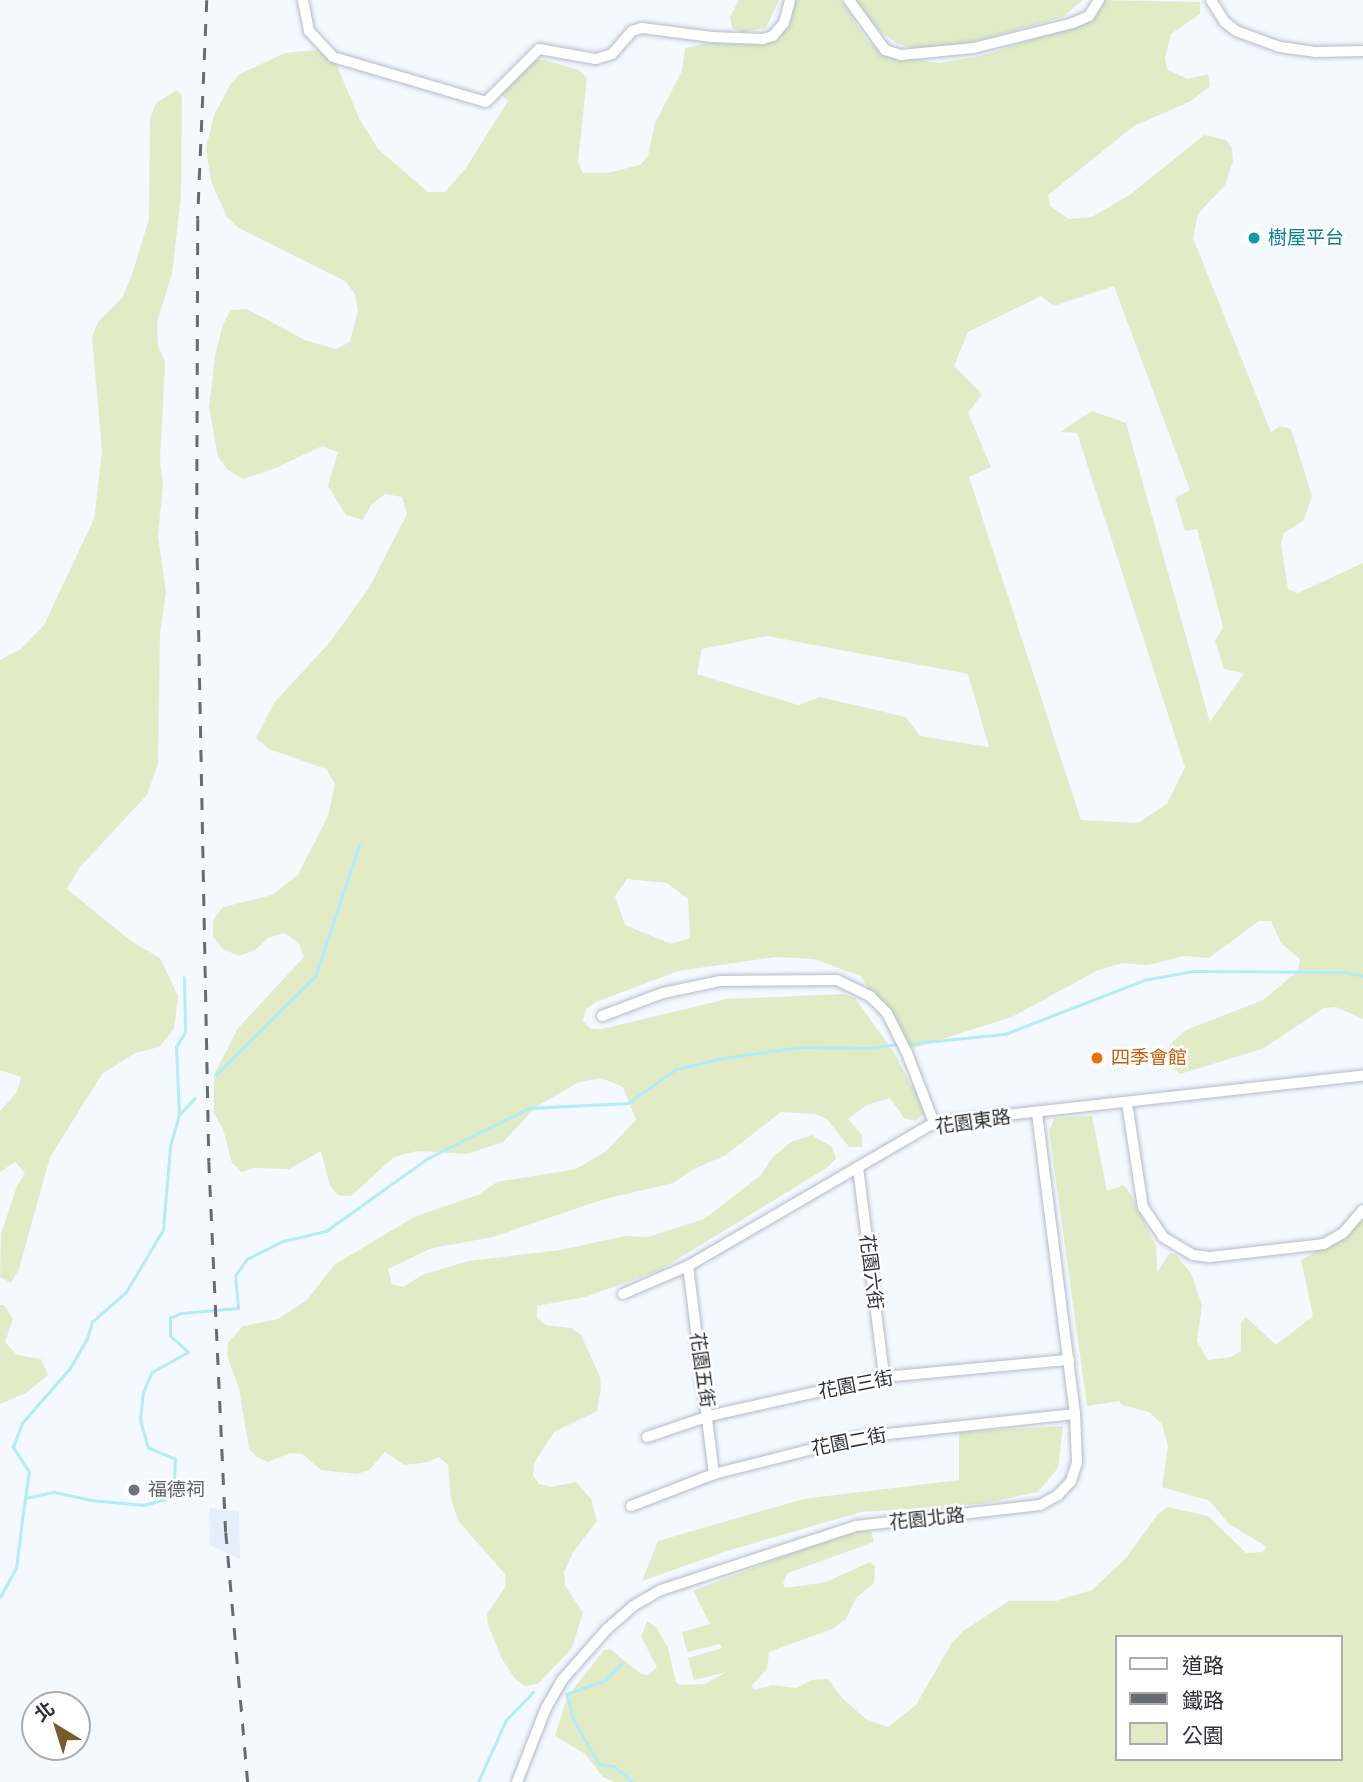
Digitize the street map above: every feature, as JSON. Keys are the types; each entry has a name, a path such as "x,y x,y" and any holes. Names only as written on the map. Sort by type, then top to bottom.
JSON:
{"street":[{"path":"303,0 309,31 333,57 486,102 539,49 596,59 612,54 632,31 642,28 710,37 763,39 773,36 784,23 790,0"},
{"path":"849,0 885,50 901,55 974,48 1073,23 1088,16 1098,0"},
{"path":"1211,0 1225,22 1236,31 1280,47 1315,52 1363,51"},
{"path":"602,1016 663,993 720,981 837,979 870,996 887,1013 907,1053 934,1124"},
{"name":"花園東路","path":"623,1294 688,1266 934,1124 1363,1076"},
{"path":"1127,1103 1143,1207 1163,1237 1193,1255 1210,1257 1324,1244 1343,1233 1363,1210"},
{"name":"花園北路","path":"517,1782 546,1708 562,1680 607,1629 633,1606 692,1578 856,1526 1040,1505 1058,1496 1071,1481 1077,1462 1075,1414 1037,1114"},
{"name":"花園六街","path":"858,1167 884,1377"},
{"name":"花園五街","path":"688,1266 709,1416 714,1474"},
{"name":"花園三街","path":"647,1437 709,1416 884,1377 1069,1360"},
{"name":"花園二街","path":"631,1506 714,1474 860,1437 1075,1414"}],"shaded area":[{"path":"209,1508 239,1512 240,1559 210,1545"}],"green space":[{"path":"739,0 779,0 766,28 743,32 732,28 730,17"},
{"path":"794,0 841,0 866,39 883,55 939,63 985,55 1055,32 1093,9 1098,0 1200,2 1200,14 1171,34 1165,58 1167,69 1187,79 1208,74 1210,86 1191,101 1134,126 1048,195 1050,206 1069,219 1092,217 1131,194 1204,135 1226,140 1232,149 1233,161 1225,185 1198,214 1193,238 1271,432 1280,426 1291,429 1312,496 1304,520 1284,533 1281,544 1288,589 1298,593 1363,563 1363,1019 1336,1007 1324,1008 1262,1049 1180,1074 1171,1065 1169,1045 1186,1030 1263,1000 1298,971 1300,959 1281,943 1271,921 1259,921 1209,958 1184,956 1148,965 1122,963 1098,970 1012,1017 917,1047 905,1048 897,1039 861,976 814,959 776,957 678,971 596,1002 586,1009 583,1021 591,1029 602,1029 727,999 844,994 855,998 895,1054 910,1084 925,1101 925,1113 915,1121 904,1118 890,1098 867,1105 848,1119 862,1135 862,1147 849,1147 827,1119 816,1114 781,1112 726,1155 692,1170 673,1183 601,1200 493,1237 432,1248 388,1269 392,1284 403,1287 422,1275 468,1261 560,1250 626,1236 648,1237 704,1219 760,1176 773,1157 791,1142 812,1135 832,1147 836,1158 828,1167 658,1271 585,1297 537,1306 537,1318 546,1325 571,1328 581,1335 600,1377 601,1389 597,1411 554,1432 534,1463 533,1475 539,1484 551,1487 576,1482 591,1499 597,1521 574,1551 564,1572 565,1585 583,1613 572,1648 538,1684 525,1686 515,1679 502,1659 488,1625 487,1614 506,1586 505,1574 459,1522 451,1499 448,1465 439,1457 428,1462 404,1465 385,1452 369,1470 357,1474 321,1470 302,1454 290,1453 268,1462 257,1457 249,1449 239,1389 227,1355 228,1343 243,1326 278,1319 307,1300 334,1265 414,1217 478,1195 497,1182 576,1169 605,1152 636,1120 623,1087 601,1078 577,1083 536,1107 503,1142 467,1154 417,1151 394,1157 351,1196 338,1195 330,1186 321,1151 289,1169 253,1168 242,1172 232,1163 223,1129 214,1113 214,1075 238,1028 304,957 298,942 284,933 268,938 255,950 239,956 223,949 213,937 213,920 223,907 272,895 298,875 328,816 335,784 326,769 269,749 256,738 274,703 330,642 369,588 407,514 402,497 385,494 371,505 363,520 346,515 328,486 338,452 322,446 276,468 243,479 228,470 218,457 209,407 215,356 223,324 231,310 247,309 305,340 336,349 350,342 358,310 355,294 345,281 239,228 227,217 211,181 206,148 214,115 230,85 240,74 285,53 316,50 334,59 360,120 378,149 428,192 445,192 466,168 508,101 500,93 533,60 545,60 579,70 587,78 578,162 583,173 607,173 640,165 648,156 655,123 682,71 685,48 707,43 765,45 777,37","holes":["1114,286 1190,490 1175,498 1185,531 1197,529 1223,627 1215,641 1224,669 1244,673 1210,722 1126,423 1092,411 1060,432 1077,433 1185,767 1167,804 1138,823 1081,820 969,477 991,467 968,413 982,394 954,366 968,332 1041,296 1054,306","767,636 968,674 989,747 920,736 906,717 820,697 798,705 697,674 702,649","627,879 667,883 688,899 690,938 671,944 625,925 615,896"]},
{"path":"853,0 1083,0 1063,17 958,46 912,48 896,43 878,29"},
{"path":"177,90 182,96 181,196 172,274 157,322 158,346 165,362 160,461 163,486 158,535 166,593 160,633 158,764 147,795 79,868 67,889 131,941 160,958 178,996 174,1029 159,1047 135,1053 102,1074 50,1157 19,1269 11,1283 0,1277 1,1234 17,1186 25,1173 15,1162 0,1172 0,1111 17,1092 21,1077 0,1070 0,660 21,649 44,625 94,519 102,452 92,337 98,322 122,298 132,275 149,219 150,118 156,103"},
{"path":"1092,1116 1107,1191 1124,1185 1131,1195 1156,1246 1157,1272 1170,1253 1176,1255 1191,1273 1202,1305 1197,1341 1208,1360 1231,1357 1241,1351 1241,1322 1246,1317 1276,1345 1313,1316 1301,1260 1337,1240 1363,1218 1363,1782 614,1782 603,1777 585,1754 555,1736 567,1697 604,1650 610,1649 641,1674 648,1675 657,1667 641,1637 647,1621 657,1628 668,1648 676,1682 680,1685 705,1684 726,1672 694,1680 688,1658 722,1648 720,1644 687,1652 682,1632 710,1624 693,1591 852,1530 871,1531 874,1542 788,1573 783,1583 785,1588 826,1582 870,1562 875,1566 874,1583 856,1598 846,1619 832,1629 769,1652 767,1669 751,1686 755,1690 772,1685 796,1688 811,1680 828,1679 842,1698 866,1719 888,1727 916,1705 951,1644 963,1631 1009,1601 1056,1601 1092,1590 1126,1558 1158,1514 1168,1507 1208,1516 1246,1553 1263,1552 1267,1547 1229,1524 1210,1501 1162,1487 1168,1446 1162,1424 1149,1412 1122,1405 1119,1401 1087,1406 1049,1130 1055,1118"},
{"path":"0,1305 4,1305 13,1319 5,1342 17,1355 41,1359 48,1375 26,1393 0,1404"},
{"path":"1063,1426 1058,1468 1038,1492 980,1504 861,1512 727,1551 642,1581 658,1541 803,1499 959,1480 959,1432"}],"waterway":[{"path":"216,1075 315,976 359,845"},
{"path":"906,1044 1005,1034 1144,980 1193,971 1343,972 1363,976"},
{"path":"179,1115 176,1047 185,1032 184,978"},
{"path":"0,1597 16,1568 25,1498 54,1492 91,1500 144,1505 168,1498 174,1485 175,1459 148,1448 140,1420 143,1392 152,1372 188,1352 170,1336 170,1318 181,1313 238,1308 235,1276 247,1259 283,1241 326,1231 428,1158 529,1108 628,1103 676,1069 723,1058 801,1047 869,1048 899,1044"},
{"path":"25,1498 29,1472 13,1447 22,1423 70,1368 87,1339 92,1322 126,1292 163,1230 170,1146 179,1115 195,1098"},
{"path":"622,1664 605,1681 567,1694 573,1718 599,1764 614,1766 633,1782"},
{"path":"478,1782 506,1720 533,1692"}],"railway":[{"path":"207,0 198,219 197,534 209,1161 226,1532 248,1782"}],"place":[{"name":"樹屋平台","path":"1254,238"},
{"name":"四季會館","path":"1097,1058"},
{"name":"福德祠","path":"134,1490"}]}
